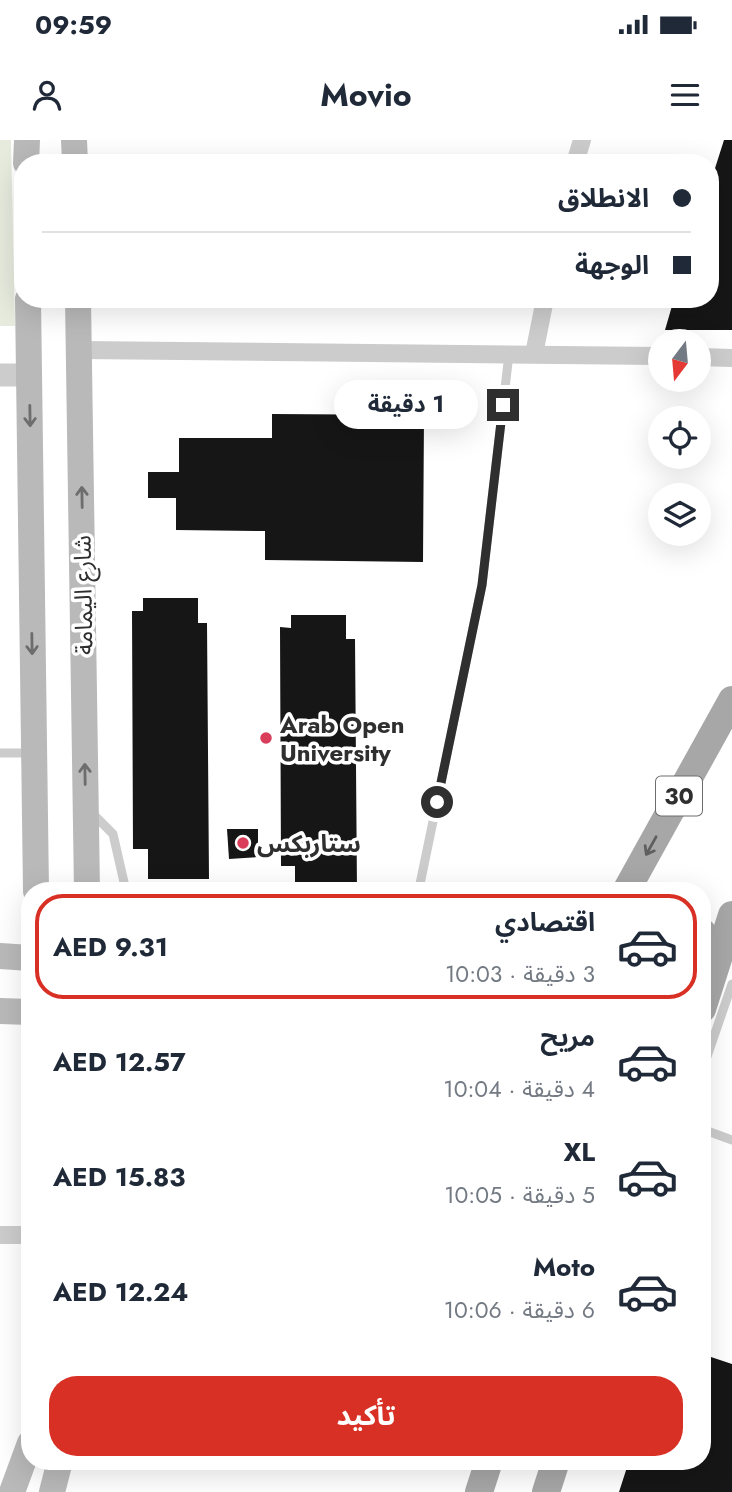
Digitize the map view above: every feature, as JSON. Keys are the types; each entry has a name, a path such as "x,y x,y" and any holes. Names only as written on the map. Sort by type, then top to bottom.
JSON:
{"main road":[{"name":"شارع اليمامة","path":"28,308 36,882"},
{"name":"شارع اليمامة","path":"78,308 87,882"},
{"name":"30","path":"631,882 732,700"},
{"path":"714,992 732,915"},
{"path":"0,956 21,957"},
{"path":"0,1011 21,1012"},
{"path":"12,1492 21,1468"},
{"path":"52,1492 58,1470"},
{"path":"479,1492 486,1470"},
{"path":"546,1492 553,1470"}],"street":[{"path":"534,354 543,308"},
{"path":"80,350 648,356"},
{"path":"711,357 732,358"},
{"path":"0,375 29,375"},
{"path":"0,1235 21,1234"}],"lane":[{"path":"420,882 482,585 509,354"},
{"path":"0,753 33,753"},
{"path":"86,807 113,834 124,882"},
{"path":"711,1012 714,992"},
{"path":"711,1132 732,1140"}],"shaded area":[{"path":"0,140 11,140 15,326 0,326"}],"building":[{"path":"724,140 732,140 732,330 665,329 671,308 719,308 719,156"},
{"path":"272,414 424,415 423,562 265,560 265,531 176,530 176,498 148,498 148,472 179,472 179,438 272,438"},
{"path":"143,598 198,598 198,623 207,623 209,879 148,879 148,849 133,849 132,611 143,611"},
{"path":"291,615 346,615 346,639 355,639 357,882 295,882 295,866 281,866 280,627 291,628"},
{"name":"ستاربكس","path":"227,829 258,829 258,857 229,859"},
{"path":"711,1357 732,1364 732,1492 619,1492 626,1470 711,1470"}],"place":[{"name":"Arab Open University","path":"266,738"},
{"name":"ستاربكس","path":"243,843"}],"route":[{"path":"437,802 482,585 503,405"}]}
